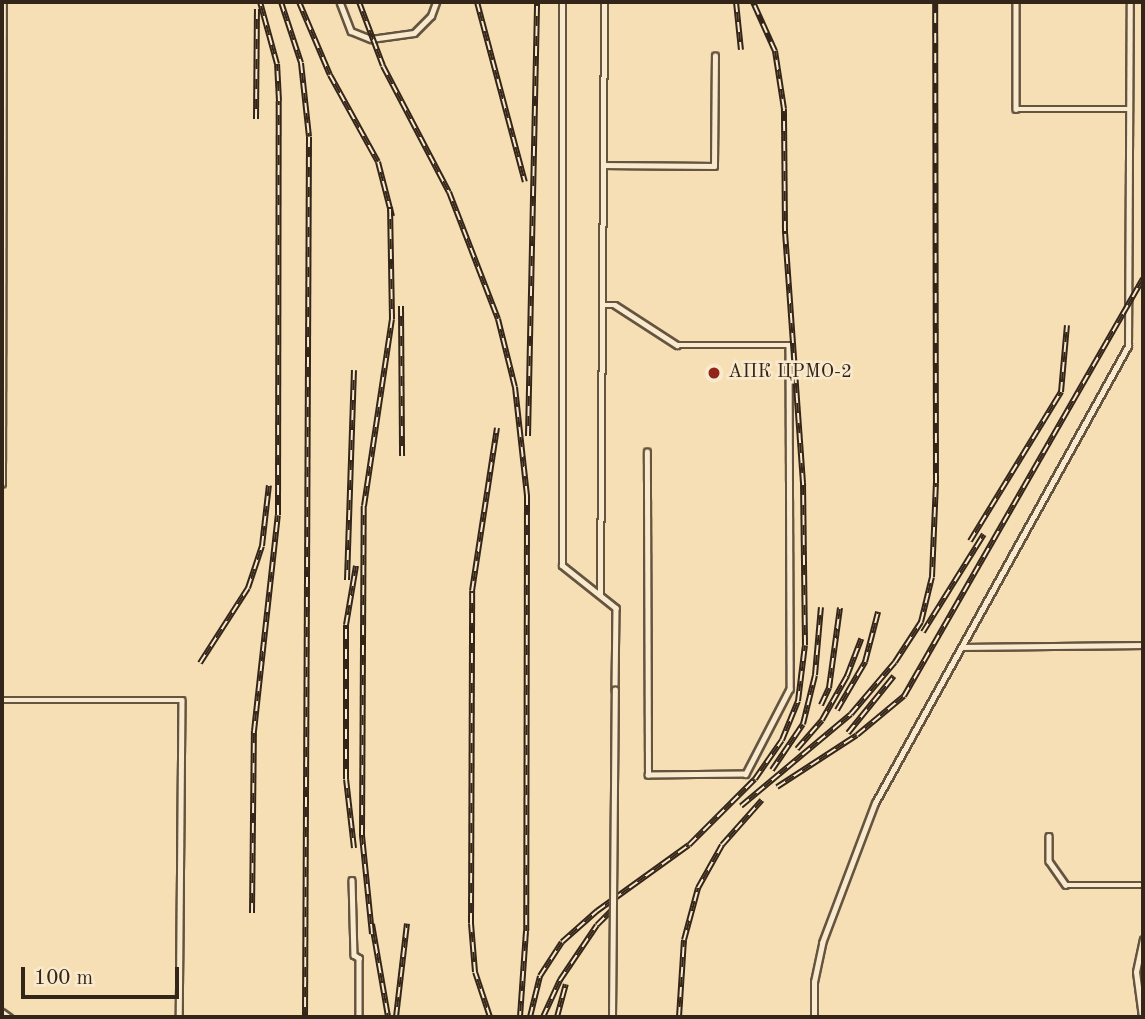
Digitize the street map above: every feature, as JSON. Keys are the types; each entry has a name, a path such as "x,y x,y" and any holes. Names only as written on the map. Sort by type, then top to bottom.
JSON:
{"lane":[{"path":"2,484 3,2"},
{"path":"340,2 351,31 371,38 414,33 431,16 436,2"},
{"path":"562,2 562,565 616,608 612,1017"},
{"path":"600,595 604,2"},
{"path":"1016,2 1016,109 1129,109"},
{"path":"814,1017 814,982 822,943 875,803 1128,346 1130,2"},
{"path":"603,165 714,166 715,56"},
{"path":"602,305 615,305 677,345 789,345 790,689 746,775 648,775 647,452"},
{"path":"962,647 1143,645"},
{"path":"2,700 182,700 179,1017"},
{"path":"1049,836 1049,861 1066,885 1143,885"},
{"path":"352,880 354,955 359,958 359,1017"},
{"path":"1142,1017 1136,972 1143,940"},
{"path":"2,1012 9,1017"}],"railway":[{"path":"252,913 254,731 278,515 279,101 277,64 260,2"},
{"path":"281,2 301,63 309,137 305,1017"},
{"path":"299,2 330,75 378,162 392,216"},
{"path":"359,2 383,66 449,192 498,319 515,387 527,495 526,931 520,1017"},
{"path":"477,2 525,182"},
{"path":"528,436 537,2"},
{"path":"736,2 741,50"},
{"path":"530,1017 540,976 562,942 597,911 689,845 755,779 782,740 798,701 805,645 803,483 785,231 784,109 775,51 753,2"},
{"path":"741,806 851,714 895,662 921,622 932,577 936,483 935,2"},
{"path":"256,119 257,9"},
{"path":"372,934 362,835 364,506 392,319 390,207"},
{"path":"777,787 857,735 904,696 1143,279"},
{"path":"401,306 402,456"},
{"path":"970,541 1061,392 1067,325"},
{"path":"347,580 354,370"},
{"path":"490,1017 475,972 471,923 472,591 497,428"},
{"path":"200,663 248,588 262,546 269,485"},
{"path":"923,632 984,534"},
{"path":"354,848 346,779 346,625 356,566"},
{"path":"772,770 803,724 815,675 821,607"},
{"path":"821,705 829,688 840,608"},
{"path":"837,710 865,662 878,612"},
{"path":"797,749 822,720 847,676 861,639"},
{"path":"848,733 894,676"},
{"path":"679,1017 684,940 698,888 722,845 762,800"},
{"path":"543,1017 560,980 597,925 615,907"},
{"path":"372,924 388,1017"},
{"path":"396,1017 407,924"},
{"path":"557,1017 566,984"}],"place":[{"name":"АПК ЦРМО-2","path":"714,373"}]}
